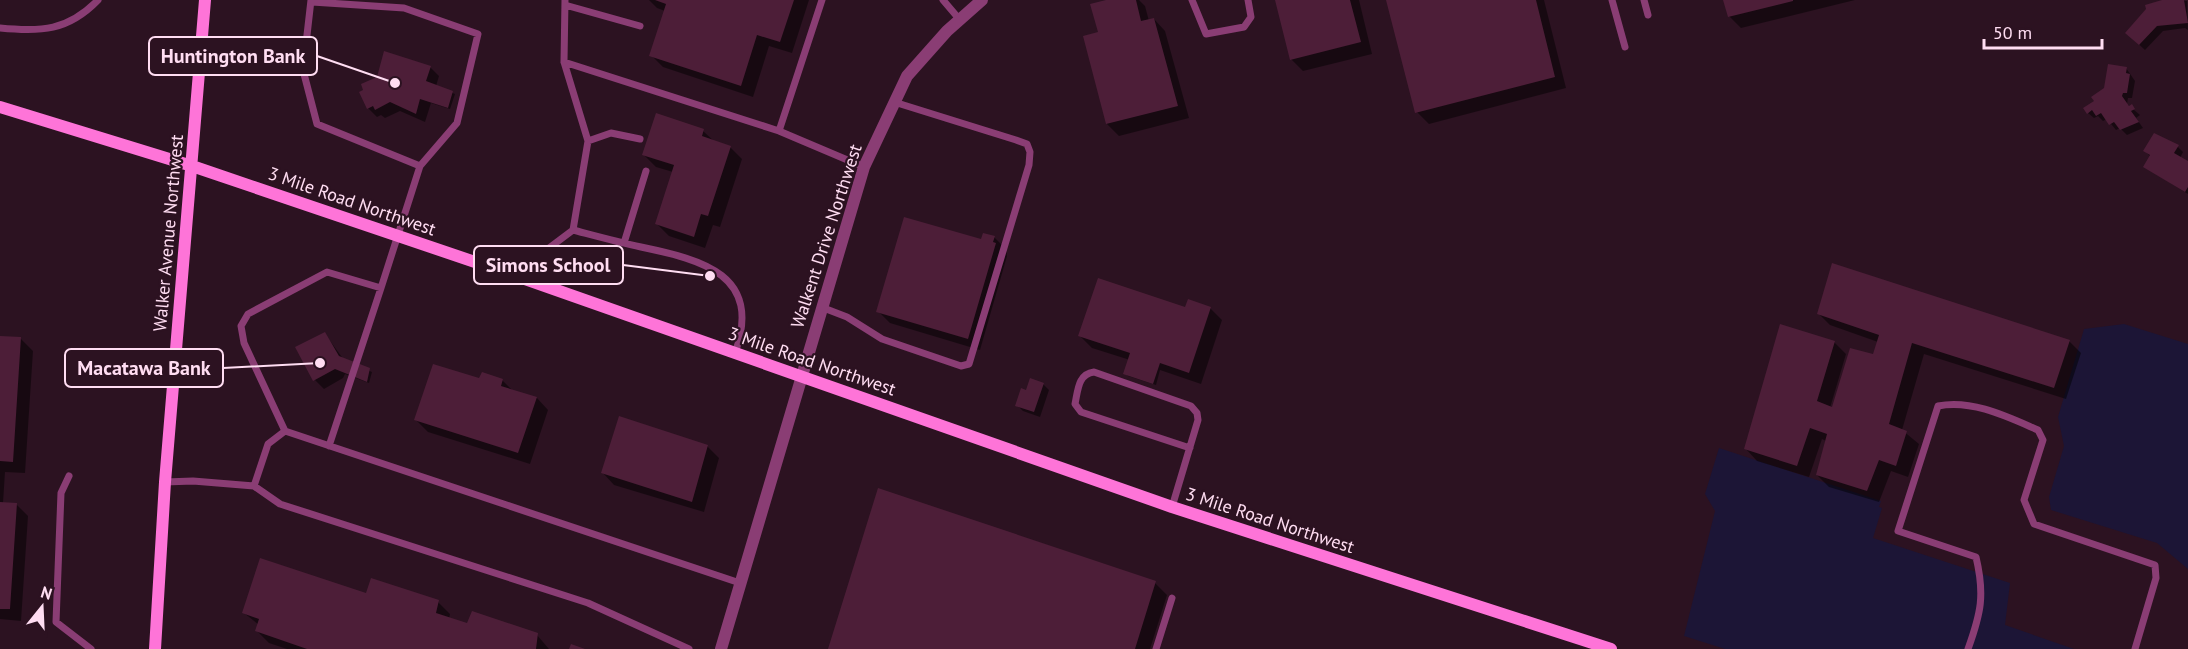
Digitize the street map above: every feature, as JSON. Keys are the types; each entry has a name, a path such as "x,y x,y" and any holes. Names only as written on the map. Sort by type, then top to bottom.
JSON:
{"main road":[{"name":"Walker Avenue Northwest","path":"155,649 165,482 205,0"},
{"name":"3 Mile Road Northwest","path":"0,106 192,166 525,279 1172,507 1611,649"}],"street":[{"name":"Walkent Drive Northwest","path":"721,649 864,167 907,76 982,0"}],"lane":[{"path":"0,28 43,31 84,14 98,0"},
{"path":"779,131 822,0"},
{"path":"943,0 960,20"},
{"path":"1192,0 1206,34 1244,27 1251,17 1248,0"},
{"path":"1612,0 1625,48"},
{"path":"1644,0 1648,15"},
{"path":"329,446 420,166 457,123 478,34 404,8 312,1 303,70 317,124 420,166"},
{"path":"525,279 545,251 573,230 588,141 564,62 565,3 640,26"},
{"path":"564,62 779,131 864,167"},
{"path":"821,307 848,317 882,339 962,366 969,364 1029,165 1030,152 1027,144 894,102"},
{"path":"588,141 611,133 640,138"},
{"path":"624,243 646,171"},
{"path":"573,230 692,259 713,269 732,285 741,304 743,330 735,353"},
{"path":"381,288 327,272 249,314 241,326 244,343 285,431 740,583"},
{"path":"1172,507 1190,448 1198,420 1197,413 1191,406 1094,372 1086,373 1081,378 1075,404 1081,412 1190,448"},
{"path":"1968,649 1978,621 1983,586 1976,557 1898,531 1938,406 1953,403 1999,413 2038,430 2043,440 2024,500 2034,524 2155,565 2156,578 2135,649"},
{"path":"254,486 268,444 285,431"},
{"path":"69,476 61,493 57,622 91,649"},
{"path":"165,482 193,481 254,486 279,504 588,603 689,649"},
{"path":"1156,649 1172,598"}],"shaded area":[{"path":"2124,324 2188,344 2188,569 2157,543 2051,510 2049,497 2064,446 2058,417 2084,329"},
{"path":"1719,448 1881,501 1879,507 1882,508 1873,538 2010,583 2005,625 2074,649 1725,649 1684,636 1715,511 1705,494"}],"building":[{"path":"655,0 794,0 780,42 757,35 741,86 649,56 666,4"},
{"path":"1106,0 1136,0 1141,21 1154,18 1178,106 1106,124 1083,36 1098,32 1090,4"},
{"path":"1275,0 1350,0 1361,42 1290,60"},
{"path":"1386,0 1536,0 1555,77 1415,113"},
{"path":"1723,0 1793,0 1793,1 1728,17"},
{"path":"2162,0 2184,0 2188,23 2157,26 2139,45 2125,33 2146,9 2145,5"},
{"path":"384,51 431,66 426,81 453,91 448,108 420,99 416,114 390,102 375,110 373,106 367,109 359,92 363,90 361,84 377,77"},
{"path":"2108,64 2127,67 2126,73 2130,74 2127,93 2123,93 2122,96 2129,106 2132,104 2135,109 2131,111 2139,122 2120,130 2114,122 2109,125 2101,113 2096,116 2092,110 2087,114 2083,108 2094,101 2091,97 2104,88"},
{"path":"656,113 704,129 702,136 731,146 708,216 701,214 694,237 655,224 674,165 642,155"},
{"path":"2154,133 2179,145 2174,153 2188,161 2188,187 2185,192 2143,167 2150,155 2143,151"},
{"path":"904,217 981,239 983,233 995,236 993,242 996,243 968,339 876,312"},
{"path":"1832,263 2070,340 2054,388 1912,343 1889,424 1907,431 1896,466 1879,460 1867,491 1816,475 1827,434 1810,428 1797,466 1744,449 1780,324 1835,341 1817,401 1832,407 1850,348 1873,354 1879,335 1817,314"},
{"path":"1098,278 1185,307 1188,299 1211,307 1189,373 1160,363 1153,384 1123,374 1130,353 1078,336"},
{"path":"325,332 339,356 370,368 367,382 335,369 313,381 295,347"},
{"path":"0,336 21,337 13,462 0,461"},
{"path":"433,364 479,378 482,372 503,379 501,386 537,397 518,453 414,420"},
{"path":"1030,378 1044,383 1034,412 1015,406 1021,388 1026,390"},
{"path":"619,416 708,445 692,502 601,473"},
{"path":"878,488 1156,581 1135,649 828,649"},
{"path":"0,502 17,503 10,609 0,609"},
{"path":"260,558 366,593 371,578 439,600 436,613 467,623 472,611 538,633 536,649 307,649 255,631 259,619 242,613"},
{"path":"571,644 585,649 569,649"}],"place":[{"name":"Huntington Bank","path":"395,83"},
{"name":"Simons School","path":"710,276"},
{"name":"Macatawa Bank","path":"320,363"}]}
